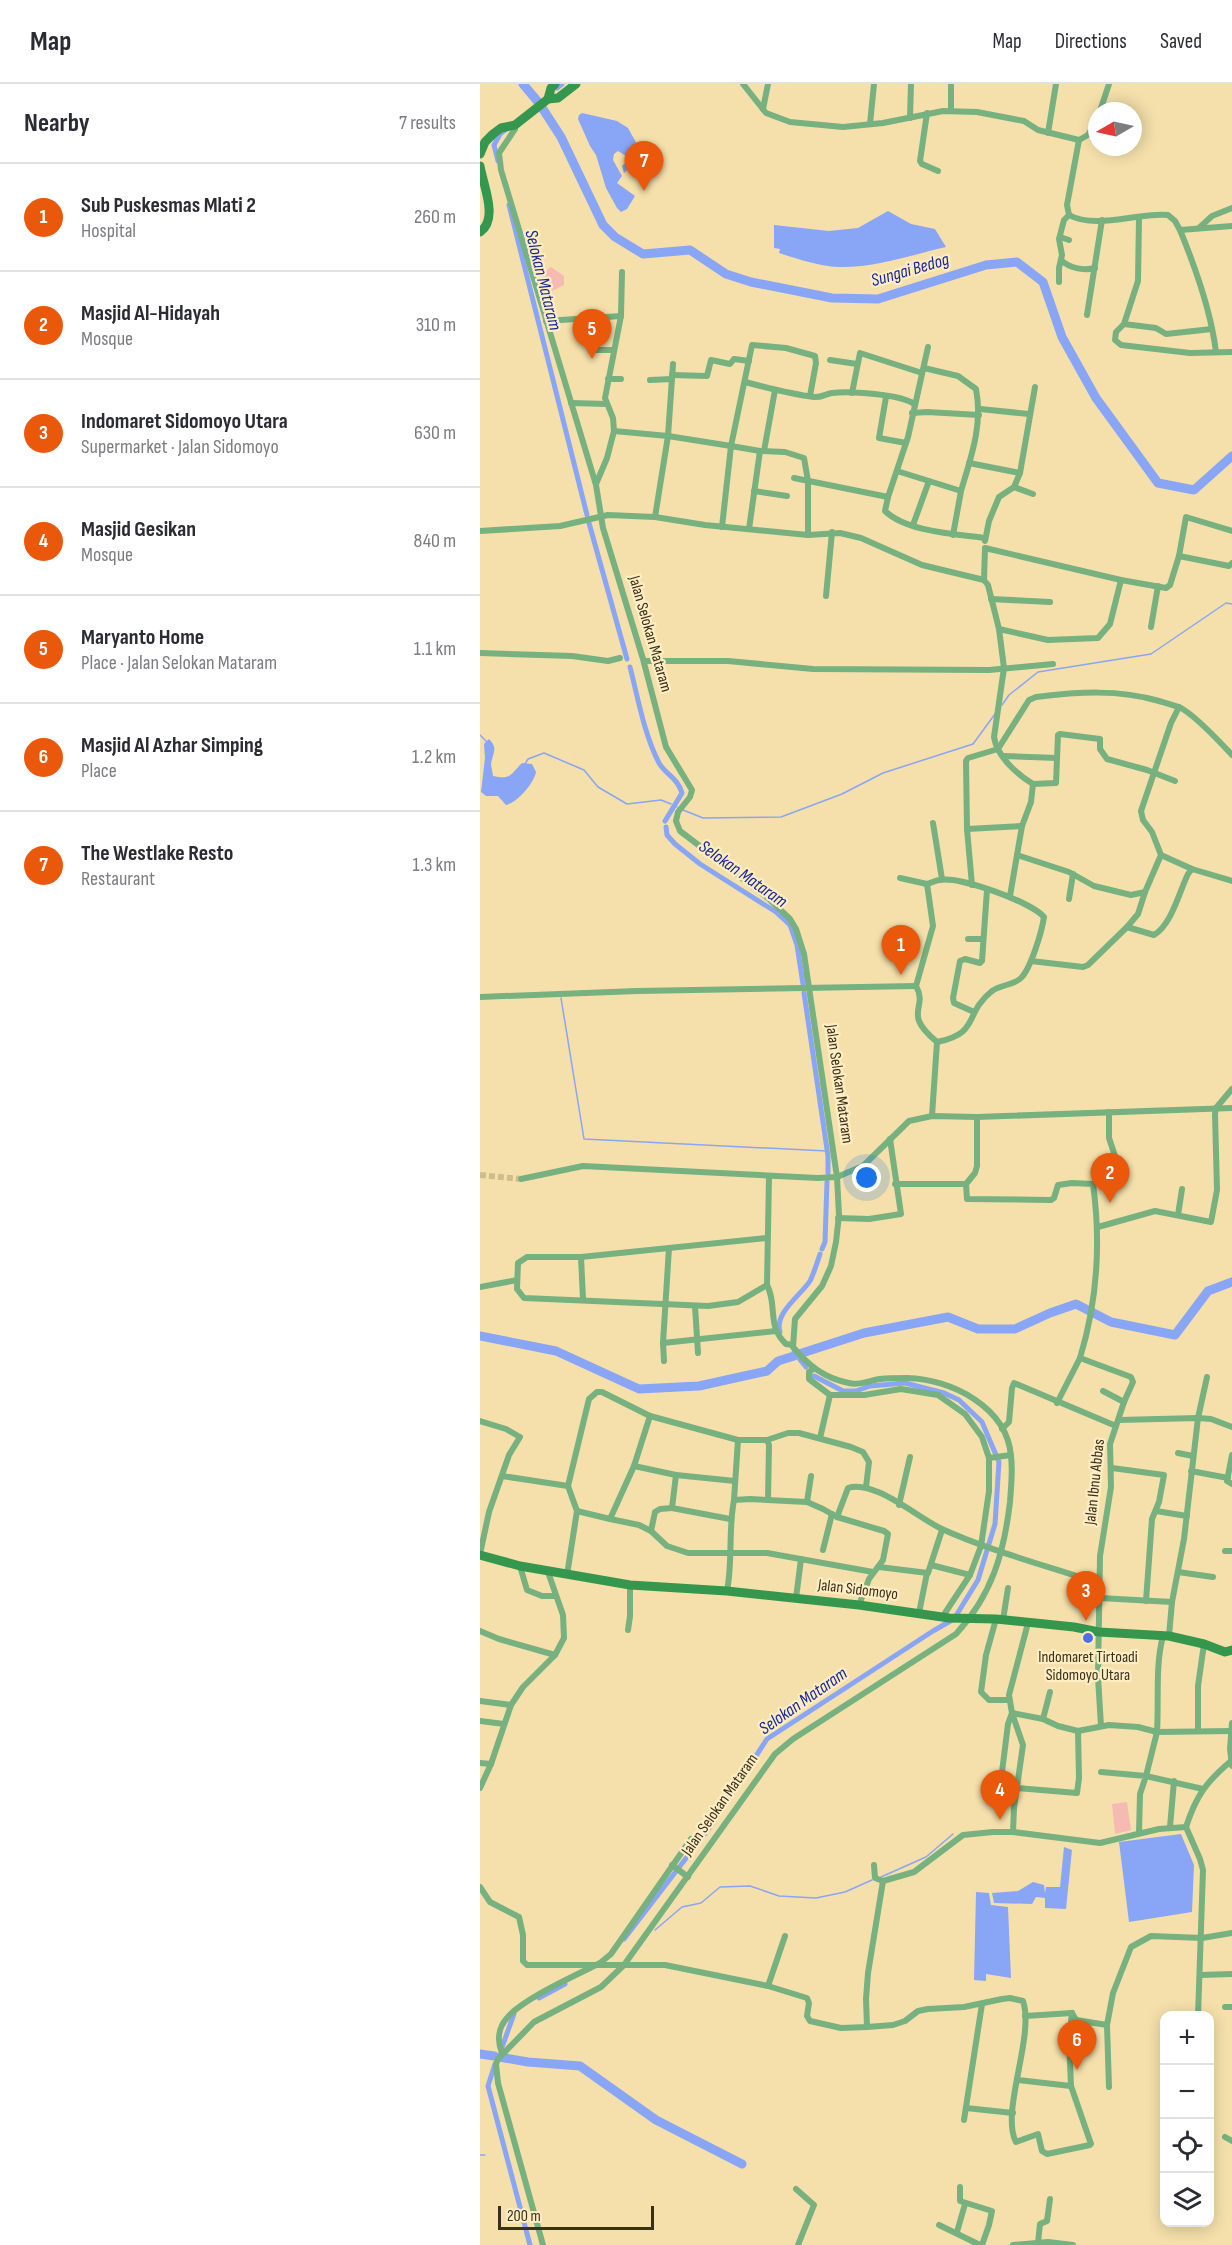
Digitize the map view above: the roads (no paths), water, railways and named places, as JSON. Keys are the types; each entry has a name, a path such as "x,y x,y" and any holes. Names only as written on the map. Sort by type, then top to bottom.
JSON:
{"main road":[{"name":"Jalan Selokan Mataram","path":"547,100 555,84"},
{"name":"Jalan Selokan Mataram","path":"517,123 547,100 558,98 576,84"},
{"path":"480,154 485,142 493,134 501,128 517,123"},
{"path":"480,166 490,217 486,228 480,232"},
{"name":"Jalan Sidomoyo","path":"480,1554 548,1572 630,1585 727,1591 946,1617 1166,1636 1204,1644 1225,1652 1232,1650"}],"street":[{"path":"744,84 766,113 803,124 843,127 910,118 927,113 977,112 1007,117 1048,133 1079,140 1088,135"},
{"path":"763,109 768,84"},
{"path":"870,124 874,84"},
{"path":"910,118 911,84"},
{"path":"951,84 951,111"},
{"path":"1048,133 1056,84"},
{"path":"1103,102 1109,84"},
{"path":"927,113 920,161 938,171"},
{"name":"Jalan Selokan Mataram","path":"502,2050 534,2022 594,1992 622,1966 775,1754 793,1739 957,1634 989,1588 997,1570 1010,1498 1010,1455 1002,1429 987,1408 959,1390 925,1379 888,1378 850,1384 811,1368 793,1346 795,1319 822,1286 831,1266 837,1242 838,1218 800,940 790,919 768,898 680,831 676,821 678,812 690,797 692,790 666,747 644,661 599,516 596,485 498,157 517,123"},
{"path":"1069,215 1067,205 1079,140"},
{"path":"1198,229 1212,216 1232,208"},
{"path":"1069,215 1102,220 1168,215 1175,220 1190,253 1212,329 1216,352"},
{"path":"1059,282 1062,255 1060,237 1064,220 1069,215"},
{"path":"1139,217 1138,281 1124,324 1116,332 1117,342 1190,353 1232,352"},
{"path":"1087,315 1102,220"},
{"path":"1180,230 1232,226"},
{"path":"1060,237 1069,240"},
{"path":"1061,260 1073,267 1095,268"},
{"path":"596,485 607,459 614,431 613,418 605,398 621,316 622,272"},
{"path":"546,321 621,316"},
{"path":"1124,324 1156,328 1166,334 1212,329"},
{"path":"722,527 731,446 751,346 786,348 815,356 816,363 810,396"},
{"path":"928,347 906,443 885,512 912,525 953,535 984,538"},
{"path":"593,350 614,350"},
{"path":"852,393 859,354 862,352 923,370 958,376 976,388 979,412 976,437 961,491 953,535"},
{"path":"650,380 706,376 711,360 732,364 734,359 749,361"},
{"path":"830,360 857,364"},
{"path":"655,517 668,436 672,364"},
{"path":"608,379 621,379"},
{"path":"745,382 810,396 852,393 904,399 914,405"},
{"path":"984,580 984,538 999,498 1014,487 1020,473 1035,387"},
{"path":"748,530 775,390"},
{"path":"886,397 879,438 906,443"},
{"path":"571,403 607,404"},
{"path":"912,413 1029,414"},
{"path":"614,431 668,436 802,456 807,463 808,535"},
{"path":"969,462 1020,473"},
{"path":"897,471 961,491"},
{"path":"794,478 888,497"},
{"path":"912,525 929,481"},
{"path":"1014,487 1033,494"},
{"path":"754,491 787,496"},
{"path":"480,531 560,526 599,516 655,517 722,527 808,535 832,532 861,538 922,565 984,580 988,585 999,629 1004,668 994,737 998,749 1008,764 1033,784 1056,783 1059,735 1100,739 1100,749 1107,759 1175,781"},
{"path":"985,548 1120,580 1166,588 1170,585 1179,556 1186,517 1232,531"},
{"path":"826,596 832,532"},
{"path":"1179,556 1229,566 1232,563"},
{"path":"999,629 1048,640 1098,638 1110,624 1120,580"},
{"path":"1151,627 1158,586"},
{"path":"991,599 1050,602"},
{"path":"480,653 572,656 608,661 620,658"},
{"path":"644,661 728,662 813,669 1004,668 1053,664"},
{"path":"972,885 967,829 966,761 968,758 998,749 1025,705 1036,697 1083,691 1150,698 1191,715 1232,755"},
{"path":"1031,961 1083,967 1088,965 1138,914 1161,855 1156,838 1141,815 1178,710"},
{"path":"1004,756 1058,758"},
{"path":"1010,897 1022,826 1031,802 1033,784"},
{"path":"933,823 942,879"},
{"path":"967,829 1022,826"},
{"path":"1017,855 1073,874 1094,886 1131,895 1145,892"},
{"path":"1161,855 1192,869 1232,881"},
{"path":"1127,927 1154,935 1160,931 1192,869"},
{"path":"1069,899 1073,874"},
{"path":"900,878 927,884 942,879 972,885 1010,897 1036,910 1044,917 1031,961 1022,977 993,990 974,1012 967,1029 962,1034 937,1042"},
{"path":"927,884 933,926 916,986 919,995 918,1023 937,1042 932,1116"},
{"path":"974,1012 954,1003 953,998 960,961 966,959 981,962 987,890"},
{"path":"968,939 983,939"},
{"path":"480,997 637,991 916,986"},
{"path":"1098,1227 1155,1211 1209,1223 1212,1221 1217,1190 1216,1108 1232,1089"},
{"path":"521,1179 582,1166 769,1177 834,1177 863,1166 909,1121 932,1116 977,1117 1232,1108"},
{"path":"1108,1112 1109,1138 1116,1159"},
{"path":"977,1117 976,1170 966,1184 967,1199 1051,1200 1054,1198 1058,1185 1093,1184 1098,1227 1093,1311 1080,1358 1057,1403"},
{"path":"838,1218 869,1219 900,1215 890,1139"},
{"path":"769,1177 767,1285 771,1295 776,1331 786,1344 793,1346"},
{"path":"895,1184 966,1184"},
{"path":"1178,1215 1182,1189"},
{"path":"767,1238 582,1257 522,1259 518,1263 519,1293 524,1298 695,1306 738,1302 767,1285"},
{"path":"664,1360 669,1248"},
{"path":"582,1257 583,1299"},
{"path":"480,1287 518,1280"},
{"path":"695,1306 698,1353"},
{"path":"663,1343 776,1331"},
{"name":"Jalan Ibnu Abbas","path":"1080,1358 1128,1376 1133,1382 1110,1444 1112,1468 1098,1583 1100,1598 1098,1677 1101,1726"},
{"path":"811,1368 809,1379 830,1395 864,1395 901,1389 938,1395 965,1414 982,1437 992,1458 984,1546 946,1617"},
{"path":"1139,1833 1140,1794 1157,1732 1158,1653 1166,1636 1178,1572 1198,1418 1207,1377"},
{"path":"1002,1429 1009,1422 1014,1383 1057,1403 1117,1423 1198,1418 1211,1419 1232,1427"},
{"path":"1103,1391 1124,1402"},
{"path":"567,1575 577,1511 568,1486 589,1399 602,1392 650,1416 738,1440 766,1440 788,1433 799,1433 863,1452 869,1462 866,1487"},
{"path":"820,1438 830,1395"},
{"path":"610,1519 634,1466 650,1416"},
{"path":"480,1421 506,1429 520,1437 509,1455 483,1518 480,1554"},
{"path":"727,1591 731,1553 730,1519 734,1500 738,1440"},
{"path":"766,1440 769,1445 768,1500"},
{"path":"1178,1453 1193,1456"},
{"path":"992,1458 1010,1455"},
{"path":"1191,1471 1230,1481 1232,1455"},
{"path":"898,1505 910,1457"},
{"path":"634,1466 675,1475 735,1481"},
{"path":"1112,1468 1164,1475 1156,1511 1152,1518 1146,1601"},
{"path":"672,1508 675,1475"},
{"path":"502,1476 568,1486"},
{"path":"807,1503 811,1476"},
{"path":"824,1550 834,1516 848,1488 866,1487 942,1530 1098,1583"},
{"path":"734,1500 807,1503 834,1516 887,1532 889,1538 879,1567 873,1572 859,1605"},
{"path":"651,1531 655,1512 660,1509 672,1508 730,1519"},
{"path":"577,1511 639,1525 651,1531 667,1546 688,1553 767,1553 873,1572"},
{"path":"1156,1511 1187,1516"},
{"path":"919,1613 927,1573 942,1530"},
{"path":"796,1598 801,1559"},
{"path":"930,1565 970,1575"},
{"path":"520,1566 527,1590 542,1596 555,1596"},
{"path":"879,1567 927,1573"},
{"path":"480,1788 491,1764 511,1705 519,1692 555,1655 562,1643 565,1632 563,1615 548,1572"},
{"path":"1178,1572 1213,1577"},
{"path":"628,1630 630,1585"},
{"path":"1008,1588 986,1655 981,1692 989,1700 1009,1700"},
{"path":"1100,1598 1172,1602"},
{"path":"1013,1832 1023,1745 1009,1700 1028,1623"},
{"path":"480,1631 499,1639 555,1655"},
{"path":"1198,1731 1198,1686 1204,1644"},
{"path":"1043,1719 1050,1692"},
{"path":"480,1701 511,1705"},
{"path":"1012,1713 1043,1719 1077,1731 1122,1725 1157,1732 1231,1731"},
{"path":"1002,1772 1008,1724 1012,1713"},
{"path":"480,1721 504,1725"},
{"path":"1198,2011 1202,1938 1202,1864 1186,1827 1194,1802 1203,1789 1232,1764 1232,1723"},
{"path":"1017,1788 1077,1793 1077,1731"},
{"path":"480,1762 491,1764"},
{"path":"1101,1772 1146,1776 1203,1789"},
{"path":"1170,1827 1174,1782"},
{"path":"874,1865 875,1878 883,1881 914,1872 963,1835 1013,1832 1100,1843 1170,1827 1186,1827"},
{"path":"543,2245 497,2077 496,2064 502,2050 500,2029 507,2017 520,2006 600,1963 611,1954 691,1839"},
{"path":"673,1865 686,1875"},
{"path":"867,2027 868,1973 883,1881"},
{"path":"480,1887 490,1902 519,1917 525,1964 530,1966 547,1964 664,1965 684,1968 768,1986 807,1998 809,2002 807,2016 810,2021 841,2028 893,2025 928,2008 982,2004 1002,1999 1021,2000 1025,2004 1024,2039 1013,2114 1013,2137 1016,2142 1038,2134 1042,2151 1047,2154 1090,2145 1071,2086 1069,2040 1072,2013"},
{"path":"1108,2086 1107,2025 1113,1993 1131,1947 1151,1936 1202,1938 1232,1933"},
{"path":"768,1986 785,1936"},
{"path":"1200,1975 1232,1974"},
{"path":"964,2120 982,2004"},
{"path":"1072,2013 1076,2020 1107,2025"},
{"path":"1025,2016 1072,2013"},
{"path":"1018,2080 1071,2086"},
{"path":"966,2108 1013,2114"},
{"path":"1225,2137 1232,2140"},
{"path":"939,2225 981,2245 992,2211 959,2201 960,2187"},
{"path":"796,2189 814,2205 798,2245"},
{"path":"1038,2243 1040,2224 1047,2221 1050,2199"},
{"path":"957,2232 965,2204"},
{"path":"1013,2245 1053,2242 1073,2245"}],"water":[{"path":"582,113 617,121 628,128 652,171 645,183 627,170 624,173 622,166 626,156 618,151 614,154 613,160 622,176 617,183 635,196 627,209 621,212 606,188 596,155 578,119"},
{"path":"888,211 911,224 935,229 946,247 852,267 823,265 801,260 779,253 780,249 774,248 774,225 829,231 858,228"},
{"path":"489,739 494,746 491,765 493,776 507,777 522,763 532,764 536,772 525,792 506,805 498,796 486,796 481,792 485,758 484,744"},
{"path":"1181,1834 1194,1865 1192,1912 1129,1922 1119,1842"},
{"path":"1064,1847 1072,1850 1066,1909 1045,1908 1045,1898 1036,1897 1032,1904 994,1903 992,1893 1018,1891 1033,1882 1044,1885 1045,1893 1046,1887 1060,1887"},
{"path":"976,1892 989,1893 991,1905 1008,1907 1011,1978 986,1974 986,1981 974,1980"}],"waterway":[{"name":"Sungai Bedog","path":"523,84 539,103 561,137 603,225 615,237 643,254 690,250 726,274 751,282 832,298 878,299 986,265 1017,262 1043,282 1062,337 1096,398 1158,483 1194,490 1232,456"},
{"name":"Selokan Mataram","path":"557,88 562,84"},
{"name":"Selokan Mataram","path":"498,161 494,145 505,130"},
{"name":"Selokan Mataram","path":"509,205 587,515"},
{"name":"Selokan Mataram","path":"589,523 627,659"},
{"path":"1002,705 1009,695 1038,672 1151,654 1226,603 1232,604"},
{"name":"Selokan Mataram","path":"630,667 649,740 659,763 677,783 682,793 665,821"},
{"path":"683,810 703,818 781,817 842,794 883,773 973,744 995,714"},
{"path":"480,735 488,743"},
{"path":"525,764 528,759 544,753 584,770 598,787 627,804 661,800 671,804"},
{"name":"Selokan Mataram","path":"666,827 667,835 675,844 700,864 776,912 790,925 797,945 803,984"},
{"name":"Selokan Mataram","path":"804,993 828,1156 828,1173"},
{"path":"561,998 584,1139 827,1151"},
{"name":"Selokan Mataram","path":"822,1249 825,1242 827,1182"},
{"name":"Selokan Mataram","path":"780,1332 779,1325 784,1311 810,1281 820,1254"},
{"path":"799,1354 864,1333 948,1317 978,1329 1015,1329 1076,1304 1111,1322 1175,1335 1208,1291 1232,1282"},
{"path":"480,1336 556,1351 639,1389 699,1386 767,1371 778,1361 794,1356"},
{"name":"Selokan Mataram","path":"794,1352 806,1367"},
{"name":"Selokan Mataram","path":"624,1939 710,1827 767,1739 954,1619 978,1580 995,1524 999,1462 982,1422 959,1400 944,1393 905,1383 843,1391 814,1376"},
{"path":"881,1877 926,1857 953,1834"},
{"path":"655,1930 682,1907 701,1903 720,1887 750,1886 779,1896 816,1898 845,1892 872,1880"},
{"name":"Selokan Mataram","path":"539,1998 565,1984"},
{"name":"Selokan Mataram","path":"501,2050 514,2014"},
{"path":"480,2054 494,2056"},
{"path":"499,2057 580,2066 656,2120 742,2164"},
{"name":"Selokan Mataram","path":"495,2064 488,2086 530,2245"},
{"path":"480,2155 485,2155"}],"tunnel":[{"path":"480,1175 521,1179"}],"place":[{"name":"The Westlake Resto","path":"644,191"},
{"name":"Maryanto Home","path":"592,359"},
{"name":"Sub Puskesmas Mlati 2","path":"901,975"},
{"name":"Masjid Al-Hidayah","path":"1110,1203"},
{"name":"Indomaret Sidomoyo Utara","path":"1086,1621"},
{"name":"Indomaret Tirtoadi Sidomoyo Utara","path":"1088,1638"},
{"name":"Masjid Gesikan","path":"1000,1820"},
{"name":"Masjid Al Azhar Simping","path":"1077,2070"}]}
